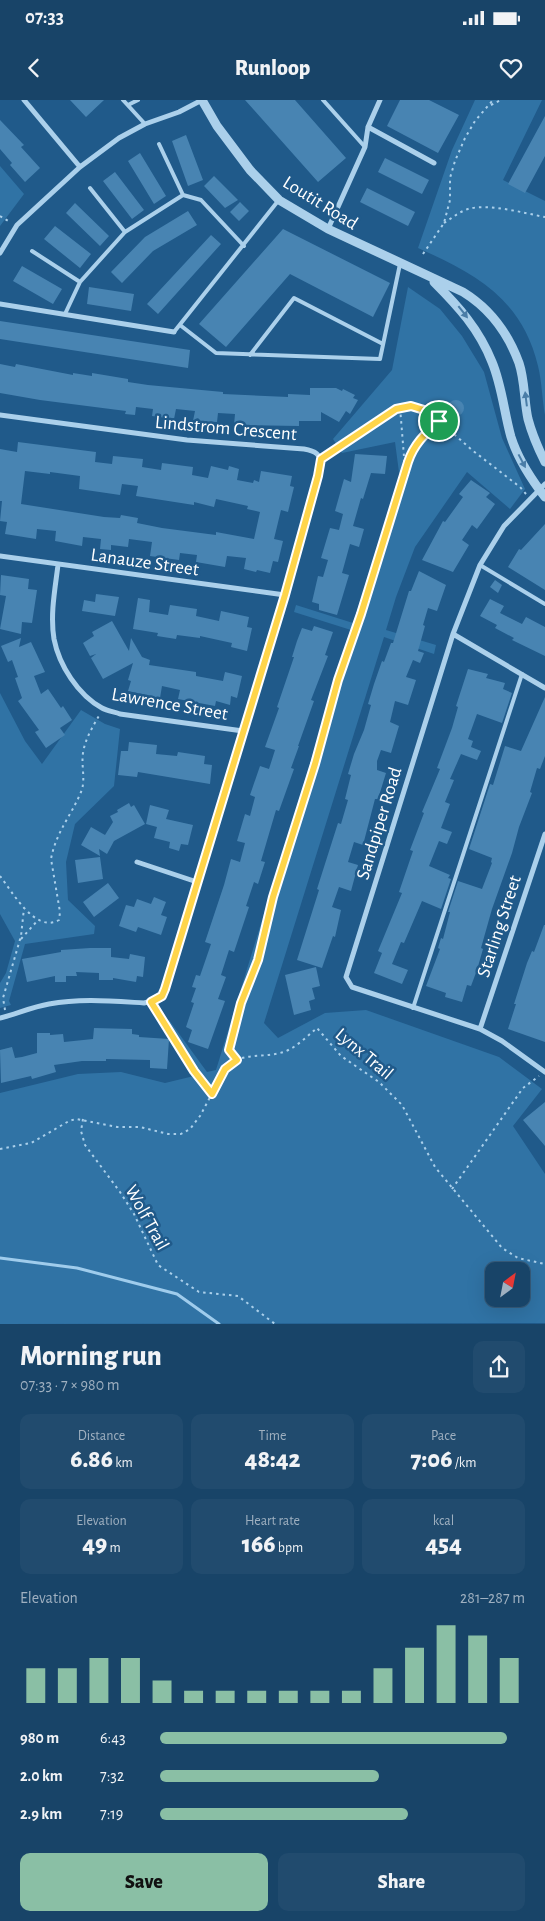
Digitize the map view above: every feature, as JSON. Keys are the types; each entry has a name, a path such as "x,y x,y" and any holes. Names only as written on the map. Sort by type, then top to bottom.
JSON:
{"street":[{"path":"24,100 80,167"},
{"path":"0,253 17,225 80,167 119,138 145,124 178,112 202,100"},
{"name":"Loutit Road","path":"202,100 217,126 250,170 279,200 328,229 478,302 498,324 519,363 528,419 537,447 545,462"},
{"path":"328,229 365,148 368,127 380,100"},
{"path":"368,127 434,162"},
{"name":"Loutit Road","path":"429,277 460,307 486,346 498,378 515,446 527,471 543,490"},
{"path":"0,304 174,332"},
{"name":"Lindstrom Crescent","path":"0,415 187,440 304,449 317,453 321,459"},
{"path":"0,1018 43,1005 76,1001 151,1002 162,996 285,595 321,459"},
{"name":"Sandpiper Road","path":"543,490 530,499 504,526 480,565 453,634 346,976 352,987 480,1028 545,1071"},
{"name":"Lanauze Street","path":"0,556 285,595"},
{"name":"Lawrence Street","path":"58,565 54,600 54,639 59,653 75,683 88,698 102,708 120,714 243,731"},
{"path":"453,634 545,688"},
{"name":"Starling Street","path":"480,1028 545,834"},
{"path":"137,862 197,882"}],"lane":[{"path":"123,100 145,124"},
{"path":"128,105 138,100"},
{"path":"323,100 365,148"},
{"path":"159,144 183,195"},
{"path":"90,188 125,232"},
{"path":"65,314 80,282 125,232 183,195 201,200 244,246"},
{"path":"174,332 279,200"},
{"path":"32,251 80,282"},
{"path":"180,326 216,353 380,359 400,264"},
{"path":"250,355 294,298 383,344"},
{"path":"480,565 545,604"},
{"path":"413,1008 522,674"}],"path":[{"path":"423,254 444,223 450,200 450,178 465,138 475,121 493,100"},
{"path":"489,106 501,100"},
{"path":"444,223 460,212 478,208 500,209 545,218"},
{"path":"0,216 17,225"},
{"path":"321,459 400,407 411,406 420,408 439,421 472,450 520,487 530,499"},
{"path":"400,407 405,471"},
{"path":"0,1149 31,1143 69,1121 83,1119 117,1127 140,1127 168,1134 181,1134 195,1123 225,1069 237,1060 229,1050 230,1043 241,1003 258,960 273,897 315,764 338,680 361,614 412,451 419,440 439,421"},
{"path":"0,876 24,908 38,920 50,923 58,920 60,912 51,859 55,840 82,791 83,753 87,739 102,708"},
{"path":"8,1016 3,998 20,940 24,908"},
{"path":"20,940 38,920"},
{"path":"151,1002 194,1071 212,1094"},
{"name":"Lynx Trail","path":"237,1060 249,1056 282,1053 297,1045 316,1028 341,1056 379,1082 402,1105 430,1160 502,1248 518,1258 545,1264"},
{"path":"452,1189 523,1088 545,1071"},
{"name":"Wolf Trail","path":"83,1119 81,1131 85,1145 134,1214 158,1265 199,1292 238,1296 275,1324"}],"shaded area":[{"path":"475,100 542,100 503,180 545,201 545,415 538,366 531,343 521,323 494,292 477,279 418,248 452,150"},
{"path":"0,166 24,194 0,226"},
{"path":"408,287 440,309 462,336 484,372 502,438 525,489 510,509 467,472 415,547 386,630 436,645 434,654 384,637 264,1023 278,1038 325,1013 366,1010 499,1057 542,1089 513,1126 545,1174 545,1323 0,1324 0,1093 78,1074 121,1072 165,1083 194,1076 161,1023 169,1020 207,1072 216,1070 351,630 294,612 296,605 353,623 400,480 395,442 342,453 333,439 392,370"},
{"path":"0,693 25,741 42,764 81,710 105,724 120,729 114,786 75,824 66,862 68,900 95,926 94,934 25,944 9,1001 11,1005 0,1008 0,983 6,973 15,941 0,914"}],"building":[{"path":"70,100 104,100 86,117"},
{"path":"245,100 295,100 346,158 318,182"},
{"path":"400,100 429,100 459,115 438,153 387,126"},
{"path":"545,116 545,156 525,193 508,184"},
{"path":"0,120 24,145 21,147 40,168 25,182 10,165 12,163 0,149"},
{"path":"186,135 203,180 188,186 172,141"},
{"path":"140,153 166,196 154,204 128,161"},
{"path":"385,158 429,180 422,194 378,172"},
{"path":"115,172 144,210 132,219 103,181"},
{"path":"214,176 238,200 225,208 204,186"},
{"path":"367,188 415,212 408,226 360,202"},
{"path":"240,202 249,211 239,221 230,212"},
{"path":"75,203 109,236 100,246 66,213"},
{"path":"188,211 197,225 153,251 122,283 111,272 145,237"},
{"path":"55,226 91,254 80,268 44,239"},
{"path":"283,229 390,283 373,317 290,274 226,347 199,324"},
{"path":"211,235 221,244 158,314 147,304"},
{"path":"22,266 62,289 53,304 13,281"},
{"path":"89,287 134,294 131,311 87,304"},
{"path":"0,321 190,350 188,368 0,339"},
{"path":"0,364 15,367 16,364 73,375 73,373 92,376 92,373 128,379 128,382 223,392 223,394 288,397 288,394 310,395 310,388 336,388 355,395 353,398 358,400 350,414 346,411 339,422 321,412 321,421 299,421 299,426 234,425 235,414 218,413 217,422 193,421 195,411 176,409 174,419 152,416 153,409 136,407 135,415 125,414 126,411 0,393"},
{"path":"453,400 459,400 464,405 462,414 453,416 448,411 448,405"},
{"path":"18,442 96,452 95,462 112,464 113,456 143,459 142,467 161,470 162,463 193,467 192,475 208,478 211,466 228,470 229,466 239,469 237,480 253,483 254,480 259,482 261,471 292,476 290,486 294,487 288,512 281,510 274,539 283,541 278,562 273,561 270,573 257,570 256,572 244,569 246,558 227,556 225,567 196,562 197,555 180,553 179,560 150,556 152,542 129,539 128,547 111,545 111,550 100,549 101,539 83,537 82,546 55,541 56,531 37,529 36,539 5,534 7,522 0,521 2,501 0,501 0,449 17,452","holes":["25,471 50,474 50,472 80,476 79,489 120,495 122,484 138,486 136,496 194,505 194,502 214,507 216,499 248,506 247,509 260,512 254,539 216,532 216,535 162,528 137,523 138,518 121,515 120,518 104,517 21,504"]},
{"path":"355,454 387,456 385,474 371,473 363,499 361,498 353,526 364,529 359,547 350,544 342,573 349,575 337,615 319,610 319,604 312,602 318,576 323,577 328,560 321,558 330,528 339,530 343,514 335,511 344,479 351,482"},
{"path":"471,480 490,493 486,497 495,504 477,529 472,525 462,540 469,545 453,572 422,560 443,521 445,522 463,497 459,494"},
{"path":"545,524 545,590 508,567 519,549 521,550"},
{"path":"419,571 446,585 437,611 428,608 418,651 424,653 420,663 413,660 406,677 416,680 408,705 395,701 390,722 399,726 391,753 381,750 377,761 377,770 386,773 378,799 375,799 363,845 354,842 348,862 358,865 351,891 339,887 332,907 341,910 335,937 333,936 322,968 297,960 338,823 341,824 348,800 345,799 351,775 348,774 364,730 371,705 368,704 374,684 382,661 384,662 391,643 393,643 409,591 411,591"},
{"path":"1,575 29,579 28,589 37,590 32,623 22,622 21,634 0,629 6,596 0,595"},
{"path":"495,580 502,585 498,593 490,587"},
{"path":"96,594 119,597 115,616 82,611 84,600 95,602"},
{"path":"138,598 150,600 149,612 168,615 170,605 197,609 196,616 219,621 221,611 249,617 247,627 252,628 247,651 231,647 232,643 200,636 200,638 177,635 176,639 157,636 158,633 133,629"},
{"path":"490,599 504,606 500,613 522,624 526,617 545,627 545,656 512,640 514,638 495,628 497,625 480,616"},
{"path":"112,621 129,651 131,638 142,657 150,660 149,665 196,672 196,676 223,681 225,672 242,676 237,698 231,696 230,705 216,701 215,706 178,699 180,690 162,686 160,698 128,691 131,681 128,680 133,663 103,679 91,658 96,654 90,656 83,643 94,636 92,632"},
{"path":"314,626 333,632 325,655 328,656 311,700 314,701 291,768 294,769 279,811 276,810 261,861 265,862 258,884 254,882 246,906 249,907 234,952 229,950 221,975 226,977 218,999 225,1001 208,1049 188,1042 192,1030 186,1027 194,1003 191,1002 196,988 192,987 196,975 200,976 211,944 205,942 231,859 240,862 245,843 237,841 245,814 250,816 255,797 250,795 260,766 269,769 275,750 265,747 279,708 277,707 294,657 292,657 297,641 302,628 312,631"},
{"path":"21,638 19,647 31,642 45,672 34,676 41,694 48,689 72,720 60,728 65,735 46,748 35,732 39,730 18,701 22,698 15,678 18,677 12,660 8,662 1,646"},
{"path":"468,669 488,674 486,678 505,683 503,689 512,693 502,723 477,714 468,739 473,741 471,747 481,751 477,760 461,754 450,779 454,780 445,802 450,804 441,828 452,832 447,844 439,841 429,866 450,875 448,878 451,879 441,909 422,901 404,943 401,942 392,964 408,970 402,984 374,973 382,953 378,951 402,893 399,892 413,851 410,850 424,813 422,812 440,769 437,768 452,728 458,707 456,706"},
{"path":"545,697 545,756 540,769 537,768 530,792 532,793 492,909 477,970 471,986 467,985 462,1002 445,997 446,993 426,986 440,949 438,948 441,938 443,939 450,912 448,912 458,881 482,889 492,863 492,858 469,849 490,784 493,785 505,746 521,751"},
{"path":"129,742 157,745 156,754 177,756 178,752 205,756 204,764 212,765 210,784 138,772 137,777 118,775 121,751 128,751"},
{"path":"129,803 131,807 134,805 145,824 114,841 107,854 99,849 100,856 81,845 91,827 105,835 113,822 110,816"},
{"path":"150,805 169,810 166,819 193,825 188,845 181,844 179,851 169,848 170,842 154,838 157,827 146,824"},
{"path":"100,857 103,879 78,883 75,860"},
{"path":"108,883 119,898 94,917 83,902"},
{"path":"154,897 166,902 161,915 167,917 161,935 138,927 136,932 119,926 126,905 134,907 137,899 151,904"},
{"path":"544,925 545,1042 508,1029 527,963 532,951 534,952"},
{"path":"111,948 111,957 129,959 130,954 145,957 143,977 137,976 136,982 113,978 113,980 99,980 99,973 76,972 77,976 66,976 66,982 55,982 55,976 27,982 22,959 61,952 61,950"},
{"path":"316,967 320,986 312,988 315,999 309,1001 311,1010 294,1015 285,975"},
{"path":"94,1028 132,1029 132,1034 139,1035 139,1037 169,1039 167,1069 150,1068 150,1060 106,1059 106,1061 82,1061 54,1065 56,1072 32,1079 31,1076 1,1083 0,1050 12,1047 15,1058 22,1057 37,1053 37,1033 63,1034 64,1042 93,1039"},
{"path":"545,1102 545,1146 523,1120"}],"waterway":[{"path":"0,1258 77,1268 177,1294 219,1324"}],"route":[{"path":"411,406 420,408 439,421 419,440 408,462 361,614 338,680 315,764 273,897 258,960 241,1003 229,1050 237,1060 225,1069 212,1094 194,1071 151,1002 162,996 165,989 285,595 321,465 321,459 400,407 411,406"}]}
